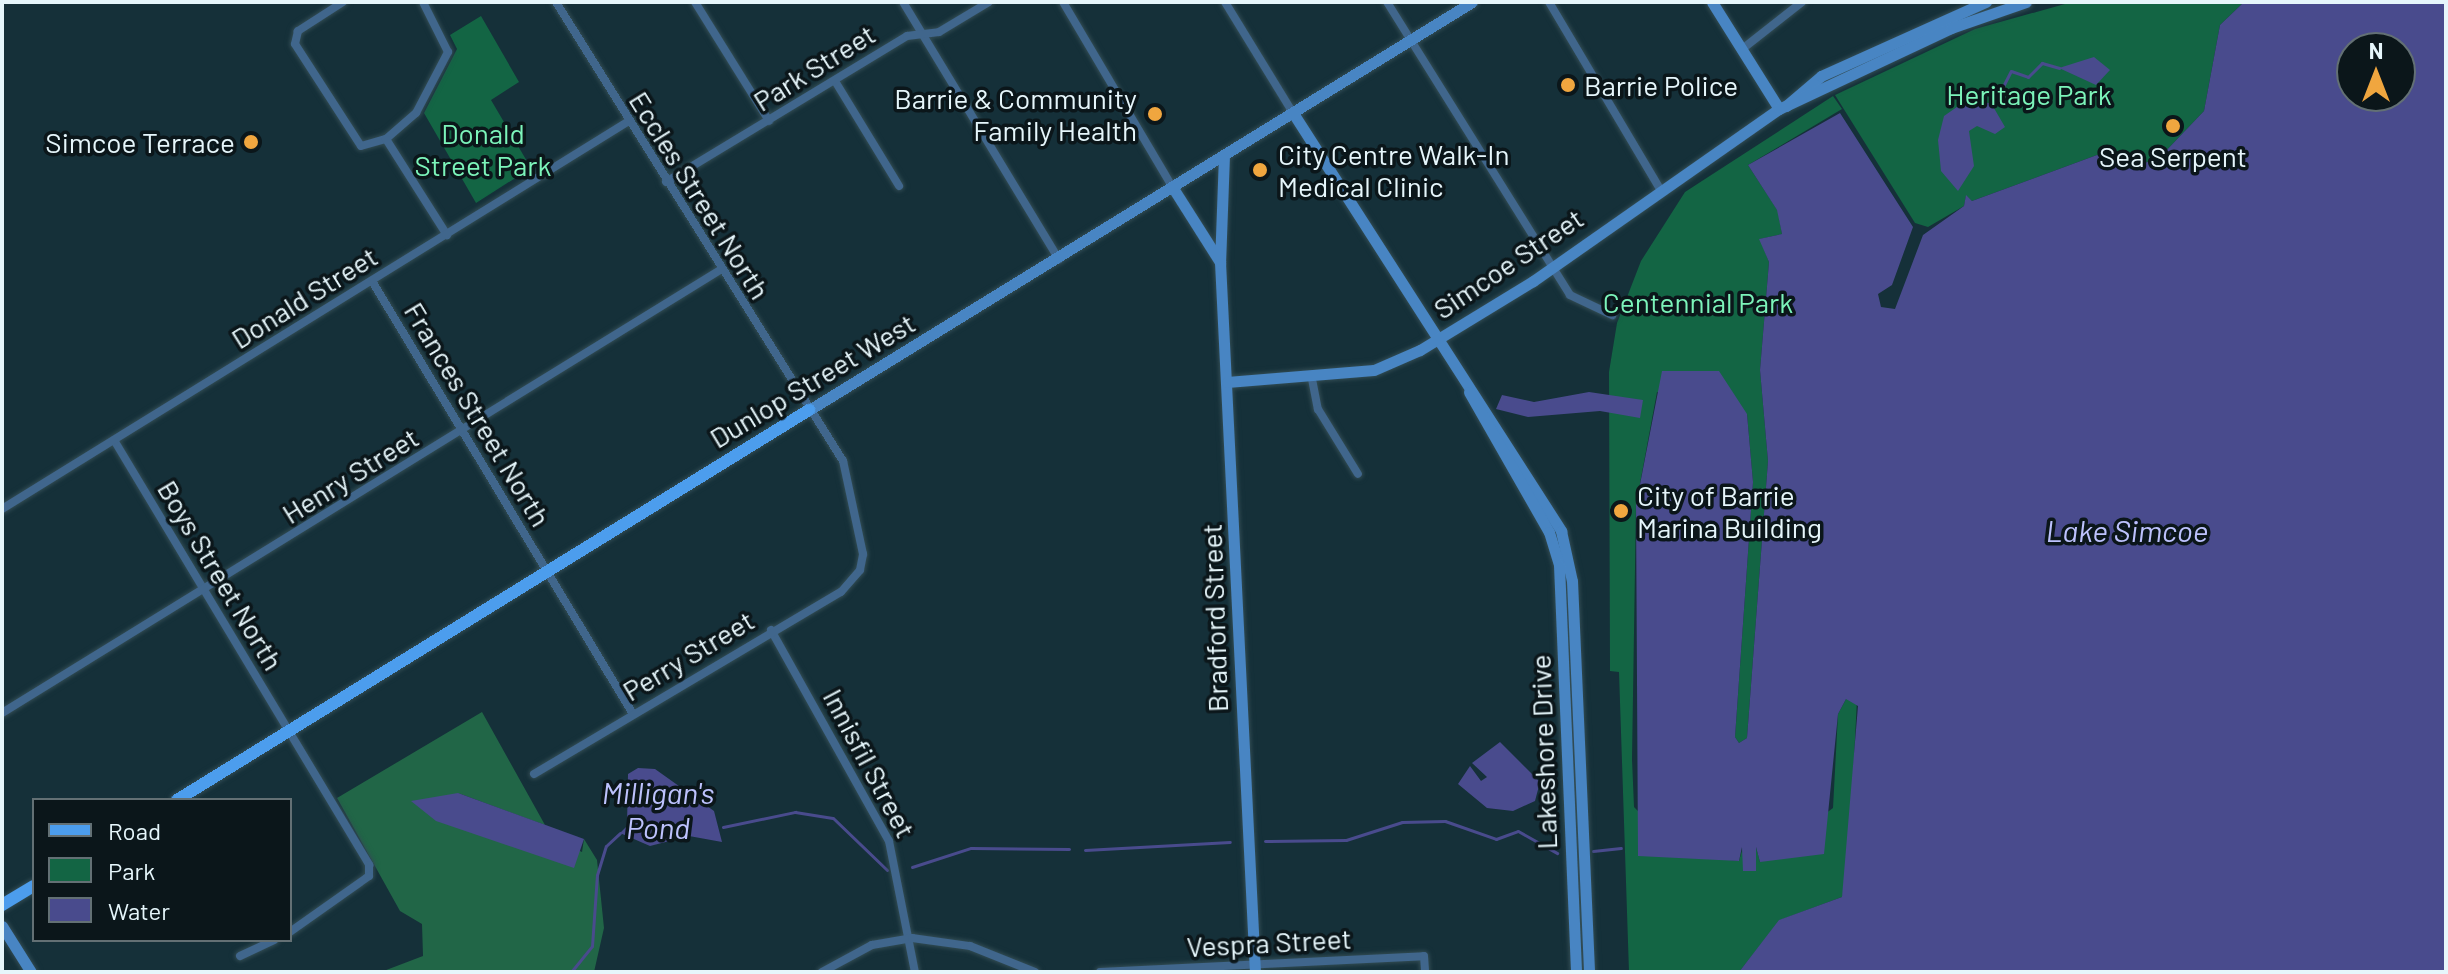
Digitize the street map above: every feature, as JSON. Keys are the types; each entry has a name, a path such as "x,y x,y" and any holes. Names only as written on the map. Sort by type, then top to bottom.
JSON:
{"main road":[{"name":"Dunlop Street West","path":"180,798 547,570 1059,260 1472,2"},
{"path":"1712,2 1782,108"},
{"name":"Simcoe Street","path":"1227,382 1312,379 1374,370 1435,341 1553,267 1659,187 1782,108 1821,76 1986,2"},
{"name":"Simcoe Street","path":"1782,108 1951,28 2026,2"},
{"path":"1293,113 1435,341 1467,386 1555,531 1573,604 1589,972"},
{"name":"Bradford Street","path":"1224,155 1220,262 1255,968"},
{"path":"1173,188 1220,262"},
{"name":"Lakeshore Drive","path":"1555,531 1563,597 1576,972"},
{"path":"2,905 32,887"},
{"path":"2,926 31,972"}],"street":[{"path":"343,2 298,31 295,44 353,143 386,139 416,113 448,52 423,2"},
{"name":"Eccles Street North","path":"556,2 849,473 860,570"},
{"path":"695,2 769,121"},
{"path":"903,2 1059,260"},
{"name":"Park Street","path":"666,182 835,81 921,34 939,32 989,2"},
{"path":"1063,2 1173,188"},
{"path":"1225,2 1293,113"},
{"path":"1387,2 1570,295 1612,315"},
{"path":"1549,2 1659,187"},
{"path":"1741,50 1802,2"},
{"path":"835,81 899,186"},
{"name":"Donald Street","path":"2,509 629,121"},
{"path":"386,139 447,235"},
{"name":"Henry Street","path":"2,713 206,591 720,270"},
{"name":"Frances Street North","path":"372,281 633,714"},
{"path":"1312,379 1318,409 1358,474"},
{"name":"Boys Street North","path":"114,440 290,732 369,876 292,931"},
{"name":"Perry Street","path":"534,774 771,630 841,592 860,570"},
{"name":"Innisfil Street","path":"771,630 889,841 912,938 915,972"},
{"path":"822,972 872,945 912,938 970,946 1035,972"},
{"path":"240,956 270,942"},
{"name":"Vespra Street","path":"1100,972 1255,968 1424,956 1425,972"}],"green space":[{"name":"Heritage Park","path":"2072,2 2244,2 2220,25 2204,111 2161,156 2131,169 2097,155 1972,201 1966,196 1964,206 1928,227 1915,223 1835,95 1975,29"},
{"name":"Donald Street Park","path":"481,16 519,82 491,100 531,168 476,203 424,113 457,49 450,35"},
{"name":"Centennial Park","path":"1833,96 1842,109 1748,165 1778,211 1782,234 1760,239 1769,262 1760,370 1768,461 1747,738 1739,743 1735,737 1753,482 1747,414 1657,392 1636,505 1632,759 1634,807 1681,855 1739,861 1743,847 1744,871 1756,847 1760,862 1833,808 1838,714 1846,699 1857,699 1848,879 1842,897 1780,920 1739,972 1629,972 1619,672 1610,671 1609,372 1617,323 1641,261 1685,192"},
{"path":"482,712 545,825 458,793 582,852 584,839 597,860 604,928 594,972 381,972 423,956 422,924 400,911 337,798"}],"water":[{"name":"Lake Simcoe","path":"2244,2 2446,2 2446,972 1739,972 1779,920 1842,897 1858,706 1846,699 1838,714 1824,854 1760,862 1756,847 1756,871 1743,871 1742,847 1739,861 1638,856 1636,505 1662,371 1719,371 1747,414 1753,482 1735,737 1739,743 1747,738 1768,461 1760,370 1769,262 1759,239 1782,234 1777,210 1748,165 1840,113 1913,227 1892,285 1878,294 1881,307 1895,309 1923,235 1964,206 1966,195 1972,201 2097,155 2131,169 2161,156 2204,111 2220,25"},
{"path":"2094,57 2110,70 2096,85 2059,68"},
{"path":"1964,102 1991,103 2005,127 1995,134 1977,126 1969,131 1974,166 1958,191 1941,171 1938,140 1944,116"},
{"path":"1589,392 1643,400 1640,418 1600,411 1528,417 1496,409 1502,395 1534,402"},
{"path":"1500,742 1540,782 1535,801 1513,811 1487,808 1458,784 1470,766 1481,781 1487,777 1472,763"},
{"name":"Milligan's Pond","path":"638,768 655,769 714,811 722,842 689,836 650,846 620,833 627,826 628,774"},
{"path":"458,793 584,839 574,868 436,821 411,801"}],"waterway":[{"path":"1993,106 2011,71 2028,77 2042,63 2059,68"},
{"path":"723,827 795,812 833,818 887,870"},
{"path":"1265,841 1346,840 1402,822 1445,821 1496,839 1518,831 1557,853"},
{"path":"571,972 592,946 597,875 606,846 620,833"},
{"path":"1085,850 1230,842"},
{"path":"912,867 971,848 1069,849"},
{"path":"1593,851 1621,848"}],"place":[{"name":"Barrie Police","path":"1568,85"},
{"name":"Barrie & Community Family Health","path":"1155,114"},
{"name":"Sea Serpent","path":"2173,126"},
{"name":"Simcoe Terrace","path":"251,142"},
{"name":"City Centre Walk-In Medical Clinic","path":"1260,170"},
{"name":"City of Barrie Marina Building","path":"1621,511"}]}
